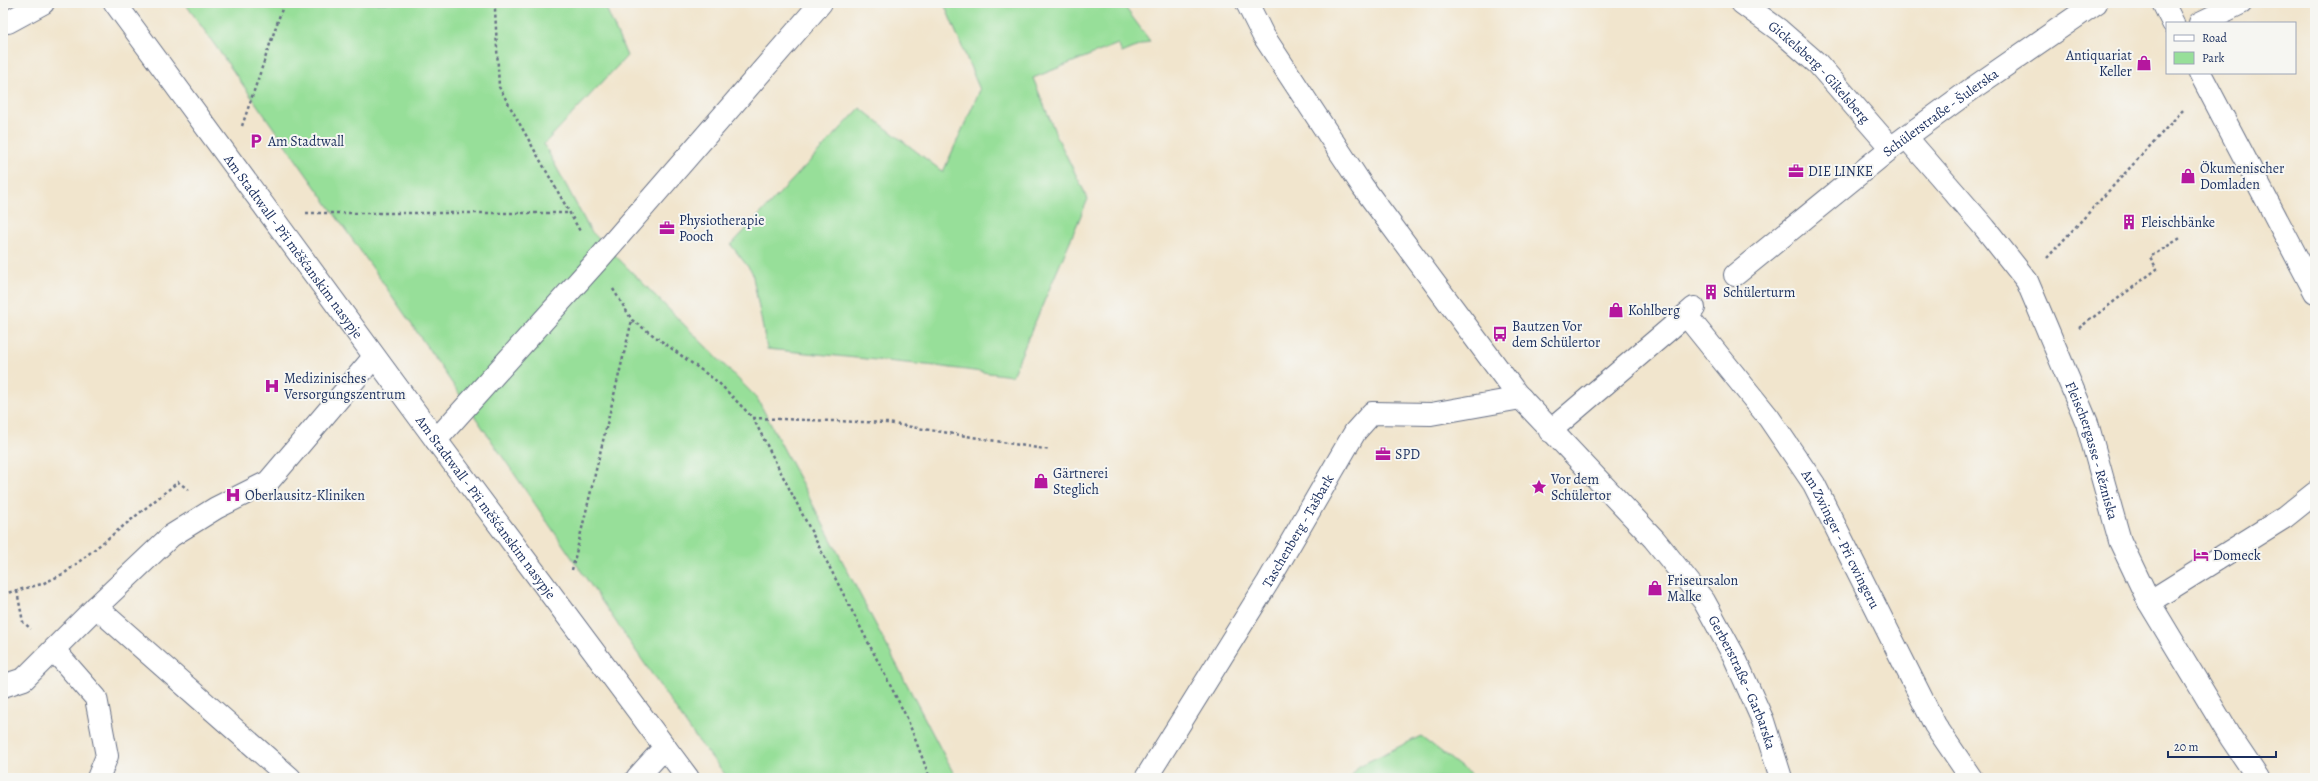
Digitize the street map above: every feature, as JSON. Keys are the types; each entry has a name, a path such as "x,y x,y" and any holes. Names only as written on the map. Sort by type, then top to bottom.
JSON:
{"street":[{"path":"3,22 8,22 44,3"},
{"name":"Am Stadtwall - Při měšćanskim nasypje","path":"115,3 374,357 688,778"},
{"path":"436,440 597,262 821,3"},
{"name":"Gerberstraße - Garbarska","path":"1247,3 1263,35 1363,187 1521,398 1550,431 1654,539 1704,601 1734,656 1760,714 1781,778"},
{"name":"Gickelsberg - Gikelsberg","path":"1742,3 1778,30 1818,64 1899,142"},
{"name":"Schülerstraße - Šulerska","path":"1735,274 1899,142 1973,88 2096,3"},
{"path":"2163,3 2172,22"},
{"path":"2202,22 2240,3"},
{"path":"2203,79 2315,292"},
{"name":"Fleischergasse - Rězniska","path":"1899,142 1984,228 2027,281 2087,422 2120,541 2149,602 2231,738 2258,778"},
{"name":"Am Zwinger - Při cwingeru","path":"1550,431 1690,311 1769,418 1814,484 1935,725 1971,778"},
{"path":"3,686 24,679 96,607 171,536 216,508 268,482 374,357"},
{"name":"Taschenberg - Tašbark","path":"1146,778 1268,582 1355,432 1372,413 1431,414 1521,398"},
{"path":"2149,602 2285,517 2315,493"},
{"path":"96,607 290,778"},
{"path":"54,650 96,698 107,756 98,778"},
{"path":"637,778 665,746"}],"path":[{"path":"230,160 284,3"},
{"path":"492,3 495,9 499,86 597,262 632,320 718,382 752,418 907,718 930,778"},
{"path":"2027,281 2203,79"},
{"path":"269,213 570,213"},
{"path":"2055,346 2157,269 2150,257 2182,237"},
{"path":"562,609 632,320"},
{"path":"752,418 888,423 1050,450"},
{"path":"3,594 42,584 65,573 178,482 216,508"},
{"path":"17,591 23,622 54,650"}],"green space":[{"path":"185,3 604,3 627,56 544,144 590,230 757,398 956,778 728,778 693,734 379,277"},
{"path":"941,3 1122,3 1150,41 1122,53 1118,44 1033,78 1057,137 1088,199 1012,376 936,366 767,349 752,272 731,245 860,108 943,172 980,90 945,6"},
{"path":"1421,736 1475,778 1350,778 1359,766"}],"place":[{"name":"Antiquariat Keller","path":"2144,63"},
{"name":"Am Stadtwall","path":"256,141"},
{"name":"DIE LINKE","path":"1796,171"},
{"name":"Ökumenischer Domladen","path":"2188,176"},
{"name":"Fleischbänke","path":"2129,222"},
{"name":"Physiotherapie Pooch","path":"667,228"},
{"name":"Schülerturm","path":"1711,292"},
{"name":"Kohlberg","path":"1616,310"},
{"name":"Bautzen Vor dem Schülertor","path":"1500,334"},
{"name":"Medizinisches Versorgungszentrum","path":"272,386"},
{"name":"SPD","path":"1383,454"},
{"name":"Gärtnerei Steglich","path":"1041,481"},
{"name":"Vor dem Schülertor","path":"1539,487"},
{"name":"Oberlausitz-Kliniken","path":"233,495"},
{"name":"Domeck","path":"2201,555"},
{"name":"Friseursalon Malke","path":"1655,588"}]}
